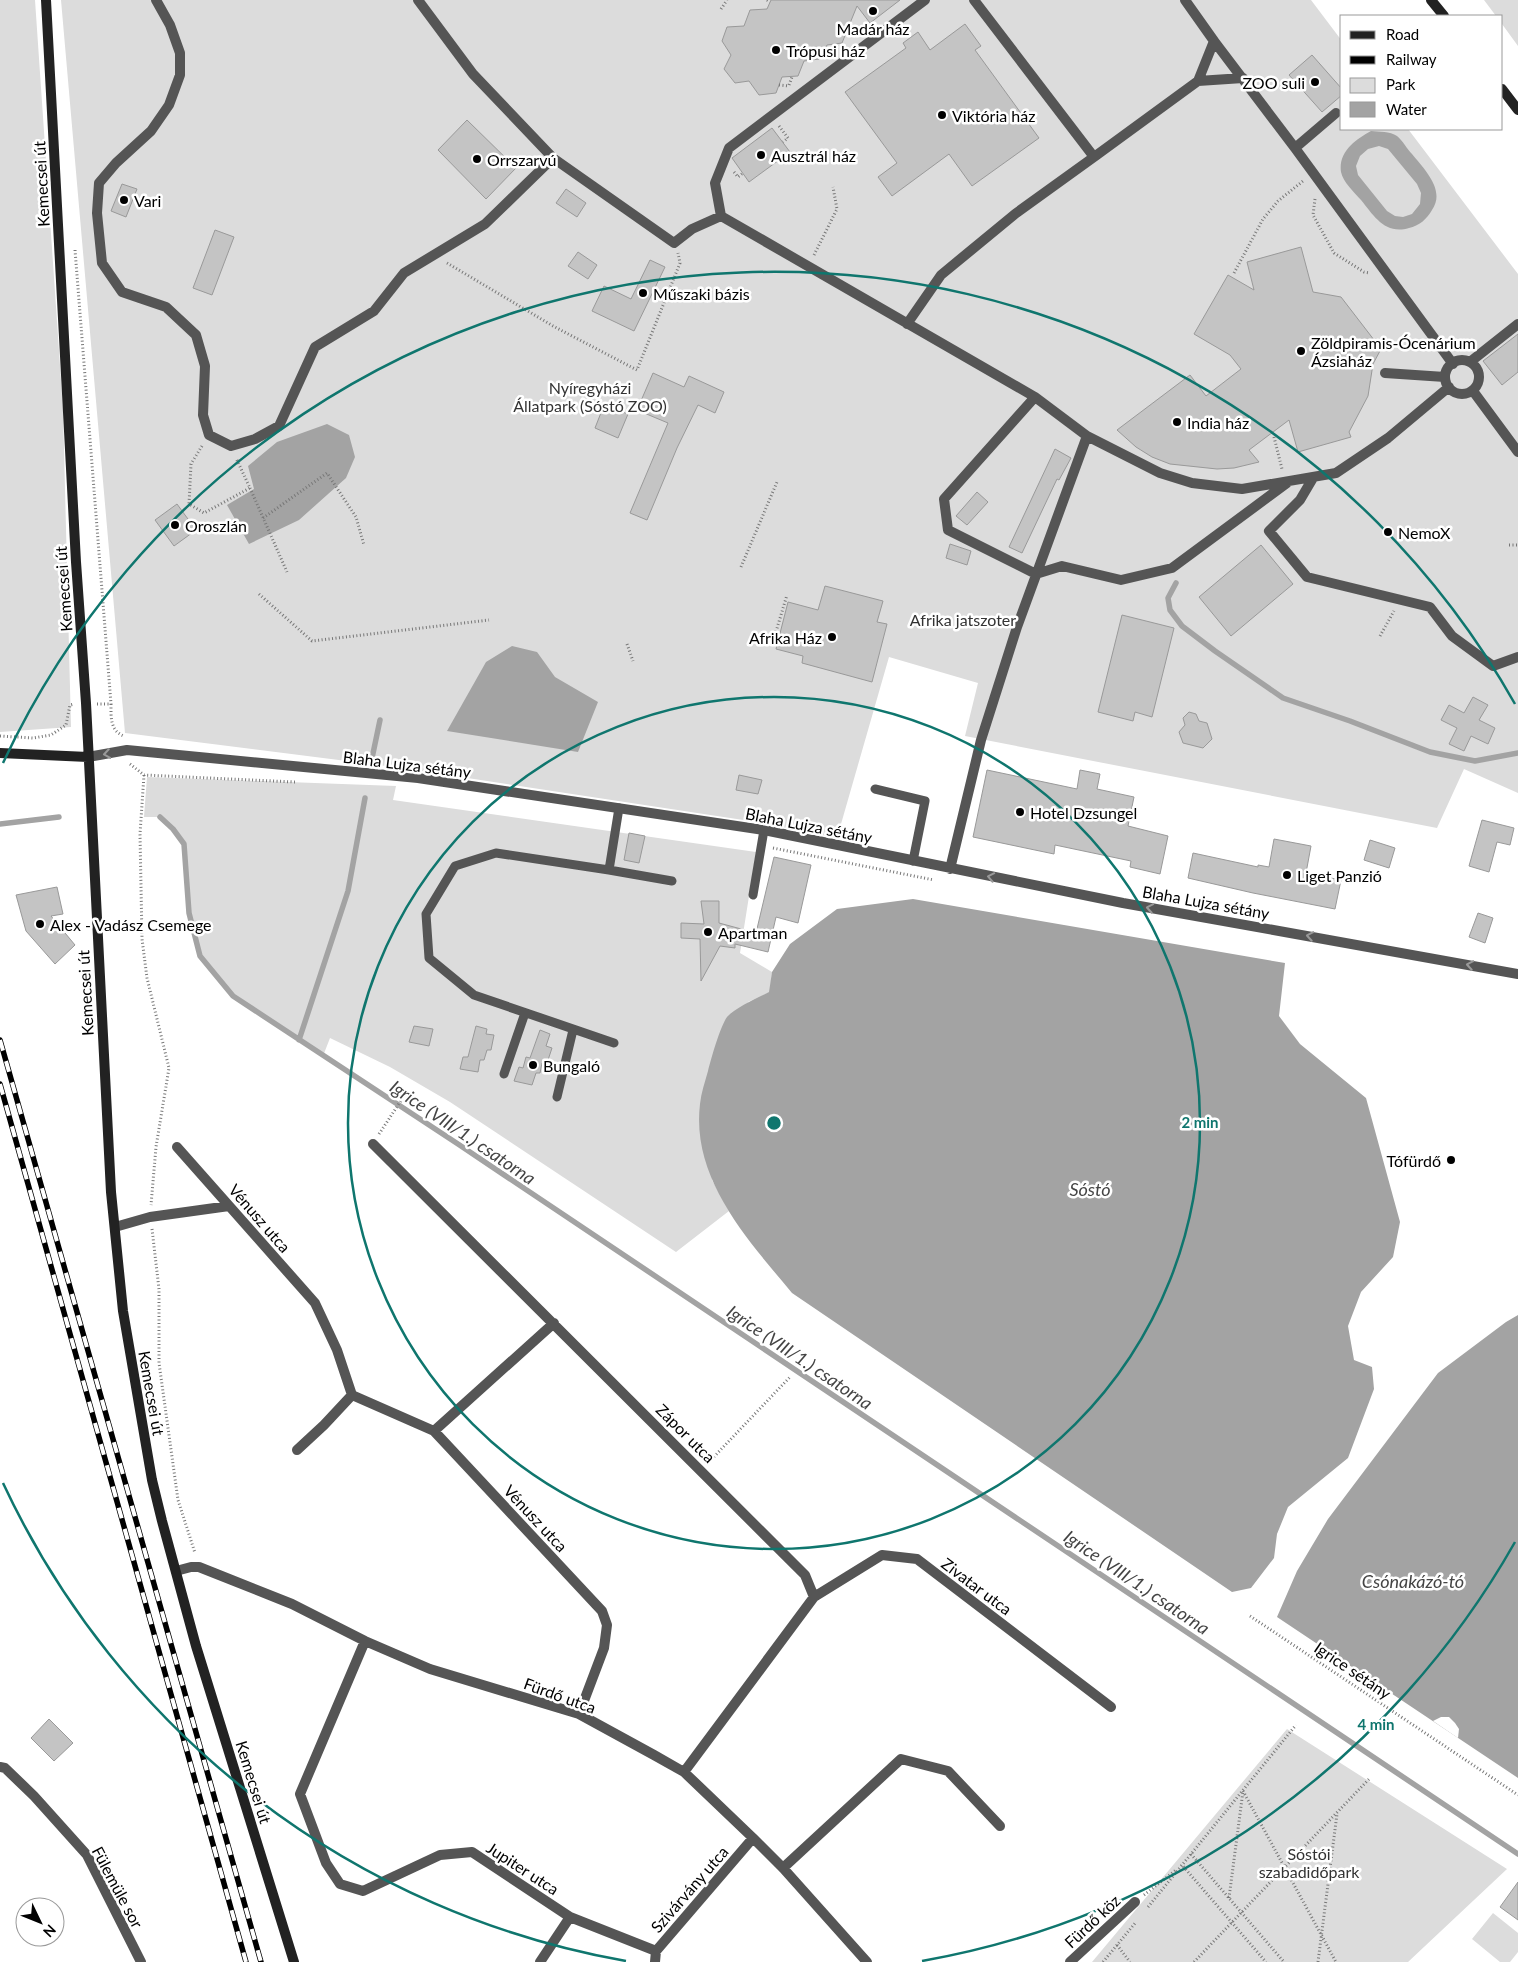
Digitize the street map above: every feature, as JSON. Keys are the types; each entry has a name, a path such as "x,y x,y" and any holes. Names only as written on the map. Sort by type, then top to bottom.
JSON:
{"main road":[{"name":"Kemecsei út","path":"46,0 111,1192 125,1320 152,1480 196,1646 294,1962"},
{"path":"1431,0 1443,15"},
{"path":"1503,90 1518,110"},
{"path":"0,753 88,757"}],"street":[{"path":"156,0 170,25 180,53 180,75 169,105 151,131 116,163 99,183 97,213 102,263 122,292 166,306 196,335 205,366 203,416 209,435 231,446 255,439 280,426 315,347 374,312 404,273 485,224 553,158"},
{"path":"418,0 473,74 553,158 674,243 692,229 721,216"},
{"path":"925,0 729,148 715,183 721,216 1035,397 1087,436 1160,473 1192,483 1242,489 1336,474 1388,438 1447,382 1449,368 1452,364 1461,360 1470,362 1479,374 1478,383 1473,391 1468,394 1457,394 1447,382 1385,373"},
{"path":"974,0 1094,157"},
{"path":"1185,0 1452,364"},
{"path":"1198,81 1214,40"},
{"path":"907,324 941,275 1015,214 1198,81 1243,78"},
{"path":"1295,148 1336,113"},
{"path":"1470,362 1518,324"},
{"path":"1473,391 1518,452"},
{"path":"1035,397 944,499 948,530 1036,574 1062,566 1121,580 1172,568 1288,483"},
{"path":"950,869 981,740 1017,627 1087,436"},
{"path":"1313,478 1300,500 1270,531 1307,577 1430,607 1452,636 1493,666 1518,658"},
{"name":"Blaha Lujza sétány","path":"88,757 127,750 409,777 764,830 1123,903 1518,974"},
{"name":"Zápor utca","path":"373,1144 702,1470 805,1575 814,1597"},
{"name":"Vénusz utca","path":"177,1146 314,1302 337,1350 352,1395 434,1431 602,1611 607,1625 604,1648 579,1714"},
{"path":"115,1226 150,1217 229,1206"},
{"path":"434,1431 554,1323"},
{"path":"297,1450 352,1395"},
{"name":"Zivatar utca","path":"814,1597 882,1555 917,1559 1112,1708"},
{"name":"Fürdő utca","path":"176,1571 199,1567 292,1604 430,1669 579,1714 684,1772 783,1868 867,1962"},
{"path":"684,1772 814,1597"},
{"name":"Jupiter utca","path":"365,1640 300,1794 326,1863 340,1884 363,1891 440,1855 472,1852 570,1917 656,1951"},
{"path":"783,1868 901,1758 948,1771 1000,1826"},
{"name":"Fülemüle sor","path":"0,1767 5,1768 34,1796 87,1855 141,1962"},
{"name":"Szivárvány utca","path":"655,1962 656,1951 753,1838"},
{"name":"Fürdő köz","path":"1070,1962 1135,1902"},
{"path":"540,1962 570,1917"}],"lane":[{"path":"875,789 925,801 912,861"},
{"path":"609,870 619,808"},
{"path":"753,894 764,830"},
{"path":"614,1043 474,995 429,958 426,914 456,866 496,853 672,881"},
{"path":"504,1074 525,1013"},
{"path":"557,1097 574,1030"}],"path":[{"path":"721,9 727,0"},
{"path":"789,85 792,77"},
{"path":"772,116 788,138 782,142"},
{"path":"1234,273 1263,219 1278,201 1313,172"},
{"path":"808,266 837,209 833,187"},
{"path":"1313,215 1334,253 1364,272"},
{"path":"433,255 553,326 637,370 680,263 674,243"},
{"path":"75,248 111,704"},
{"path":"209,435 191,464 189,504 204,513 250,488"},
{"path":"1274,437 1279,462 1288,483"},
{"path":"231,446 287,572"},
{"path":"263,518 327,473 356,517 364,545"},
{"path":"740,567 777,482"},
{"path":"1509,545 1518,545"},
{"path":"259,594 312,641 489,620"},
{"path":"775,634 787,594"},
{"path":"1380,636 1401,600"},
{"path":"628,644 633,661"},
{"path":"0,736 33,738"},
{"path":"193,1548 178,1500 159,1363 159,1290 150,1217 156,1148 169,1068 146,978 142,939 140,834 144,776 301,782"},
{"path":"373,1144 406,1093"},
{"path":"702,1470 790,1377"},
{"name":"Igrice sétány","path":"1250,1616 1518,1795"},
{"path":"1146,1909 1296,1725"},
{"path":"1194,1962 1370,1778"},
{"path":"1243,1790 1336,1962"},
{"path":"1229,1898 1243,1790"},
{"path":"1318,1962 1337,1813"},
{"path":"1191,1854 1284,1962"},
{"path":"1135,1902 1182,1865"},
{"path":"1182,1865 1266,1962"},
{"path":"1103,1962 1141,1916"},
{"path":"1117,1945 1130,1962"}],"green space":[{"path":"0,0 35,0 63,409 71,727 0,732"},
{"name":"Nyíregyházi Állatpark (Sóstó ZOO)","path":"61,0 1311,0 1340,38 1340,130 1409,130 1518,274 1518,793 1464,769 1437,828 965,736 978,683 889,657 837,838 763,823 402,768 125,733"},
{"path":"1484,0 1518,0 1518,46 1503,25 1503,15 1495,15"},
{"path":"147,777 396,786 393,800 756,852 740,953 772,972 770,992 748,1002 712,1180 729,1211 676,1252 450,1102 390,1067 330,1038 323,1056 233,996 200,956 189,913 184,844 173,829 160,817 144,817"},
{"name":"Sóstói szabadidőpark","path":"1287,1729 1507,1869 1408,1962 1092,1962"},
{"path":"1493,1913 1518,1933 1518,1952 1510,1962 1500,1962 1472,1939"}],"water":[{"path":"1371,131 1388,132 1397,136 1432,180 1435,187 1436,202 1428,216 1419,224 1413,227 1393,229 1381,223 1344,179 1341,172 1342,158 1349,147","holes":["1379,146 1388,149 1417,184 1421,193 1420,204 1412,214 1403,217 1395,216 1387,211 1358,175 1356,166 1360,156 1368,149"]},
{"path":"327,424 349,435 355,457 346,478 299,520 249,544 227,505 254,489 248,466 277,442"},
{"path":"512,646 537,652 555,677 598,702 578,752 447,731 486,662"},
{"name":"Sóstó","path":"913,899 1285,963 1279,1016 1300,1044 1366,1098 1400,1222 1393,1257 1361,1292 1348,1326 1354,1360 1372,1367 1374,1389 1348,1458 1288,1507 1277,1534 1274,1558 1251,1588 1232,1592 792,1293 741,1230 726,1207 714,1183 704,1158 700,1131 700,1104 713,1051 727,1017 741,1006 769,992 772,972 790,944 837,909"},
{"name":"Csónakázó-tó","path":"1518,1315 1518,1778 1277,1617 1297,1571 1328,1519 1438,1373"}],"pier":[{"path":"1441,1717 1449,1717 1455,1723 1459,1729 1458,1738 1433,1721"}],"building":[{"name":"Trópusi ház","path":"771,0 900,0 870,23 857,6 842,43 827,45 819,59 804,61 798,76 782,77 776,93 759,95 749,81 735,83 724,69 731,55 722,41 727,27 744,26 750,10 767,9"},
{"name":"Viktória ház","path":"965,24 981,46 975,50 1039,138 972,186 949,154 892,196 878,177 897,163 845,92 906,48 903,43 918,32 930,50"},
{"name":"ZOO suli","path":"1312,55 1340,87 1340,97 1322,112 1289,75"},
{"name":"Orrszarvú","path":"467,120 516,168 486,199 438,150"},
{"name":"Ausztrál ház","path":"772,128 790,152 749,182 732,158"},
{"name":"Vari","path":"122,184 137,189 126,217 111,211"},
{"path":"566,189 586,203 577,217 556,203"},
{"path":"215,230 234,237 212,295 193,288"},
{"name":"Zöldpiramis-Ócenárium Ázsiaház","path":"1301,247 1313,292 1341,297 1381,349 1373,364 1368,396 1349,432 1351,437 1298,452 1289,420 1249,450 1259,462 1234,468 1217,469 1170,464 1152,457 1136,447 1117,430 1190,375 1206,396 1241,369 1230,355 1194,334 1228,275 1254,290 1247,262"},
{"path":"578,252 597,265 588,279 568,266"},
{"name":"Műszaki bázis","path":"650,260 665,267 634,331 592,311 604,286 631,299"},
{"path":"1518,334 1518,372 1502,385 1483,361"},
{"path":"653,373 684,387 689,376 724,392 715,413 698,405 677,448 647,520 630,513 668,423 637,410"},
{"path":"604,405 628,414 618,438 595,428"},
{"path":"1055,449 1071,458 1059,480 1057,479 1022,553 1009,547"},
{"path":"977,492 988,502 967,525 956,516"},
{"name":"Oroszlán","path":"177,504 196,530 174,546 155,520"},
{"path":"950,544 971,551 967,565 946,558"},
{"path":"1261,545 1293,584 1231,636 1199,597"},
{"name":"Afrika Ház","path":"825,586 883,601 877,622 887,624 872,682 802,663 803,656 776,649 788,602 818,610"},
{"path":"1122,615 1174,628 1152,717 1135,712 1133,721 1098,712"},
{"path":"1473,697 1488,705 1479,720 1495,728 1488,744 1471,736 1464,751 1449,744 1457,728 1441,720 1449,705 1464,713"},
{"path":"1189,712 1196,714 1199,721 1207,723 1212,739 1203,748 1183,743 1179,732 1185,725 1183,718"},
{"path":"987,770 1077,789 1080,770 1100,774 1097,789 1134,797 1128,826 1168,836 1160,874 1130,867 1131,861 1055,845 1054,854 973,837"},
{"path":"739,775 762,780 758,794 736,790"},
{"path":"1482,820 1514,828 1510,845 1497,842 1489,872 1469,866"},
{"path":"629,833 645,836 639,863 624,860"},
{"name":"Liget Panzió","path":"1274,839 1311,846 1306,873 1341,880 1335,909 1188,878 1193,853 1258,867 1258,865 1269,867"},
{"path":"1370,840 1395,848 1389,868 1364,860"},
{"path":"774,857 811,865 798,923 776,917 768,952 735,944 735,948 720,946 701,981 700,939 681,938 681,923 704,924 701,901 719,901 719,923 756,933"},
{"name":"Alex - Vadász Csemege","path":"57,887 63,914 51,916 75,945 55,964 26,931 16,895"},
{"path":"1478,913 1493,918 1485,943 1469,937"},
{"path":"414,1026 433,1029 429,1046 409,1042"},
{"path":"476,1026 487,1029 486,1034 494,1035 491,1050 487,1050 484,1060 480,1060 478,1072 460,1069 463,1057 468,1057"},
{"name":"Bungaló","path":"540,1030 550,1034 546,1046 552,1048 547,1063 542,1063 540,1073 536,1073 532,1085 514,1081 519,1067 523,1068 526,1057 530,1058"},
{"path":"49,1719 73,1743 54,1761 31,1738"},
{"path":"1518,1882 1518,1920 1500,1907"}],"waterway":[{"path":"1176,583 1168,598 1170,610 1182,626 1283,698 1350,721 1430,752 1475,761 1518,753"},
{"path":"371,763 380,720"},
{"path":"299,1040 348,891 365,798"},
{"name":"Igrice (VIII/1.) csatorna","path":"0,824 59,817"},
{"name":"Igrice (VIII/1.) csatorna","path":"160,817 173,829 184,844 189,913 200,956 233,996 458,1144 1518,1854"}],"railway":[{"path":"0,1040 261,1962"},
{"path":"0,1084 246,1962"}],"place":[{"name":"Madár ház","path":"873,11"},
{"name":"Trópusi ház","path":"776,50"},
{"name":"ZOO suli","path":"1315,82"},
{"name":"Viktória ház","path":"942,115"},
{"name":"Ausztrál ház","path":"761,155"},
{"name":"Orrszarvú","path":"477,159"},
{"name":"Vari","path":"124,200"},
{"name":"Műszaki bázis","path":"643,293"},
{"name":"Zöldpiramis-Ócenárium Ázsiaház","path":"1301,351"},
{"name":"India ház","path":"1177,422"},
{"name":"Oroszlán","path":"175,525"},
{"name":"NemoX","path":"1388,532"},
{"name":"Afrika Ház","path":"832,637"},
{"name":"Hotel Dzsungel","path":"1020,812"},
{"name":"Liget Panzió","path":"1287,875"},
{"name":"Alex - Vadász Csemege","path":"40,924"},
{"name":"Apartman","path":"708,932"},
{"name":"Bungaló","path":"533,1065"},
{"name":"Tófürdő","path":"1451,1160"}],"park label":[{"name":"Afrika jatszoter","path":"963,619"}]}
